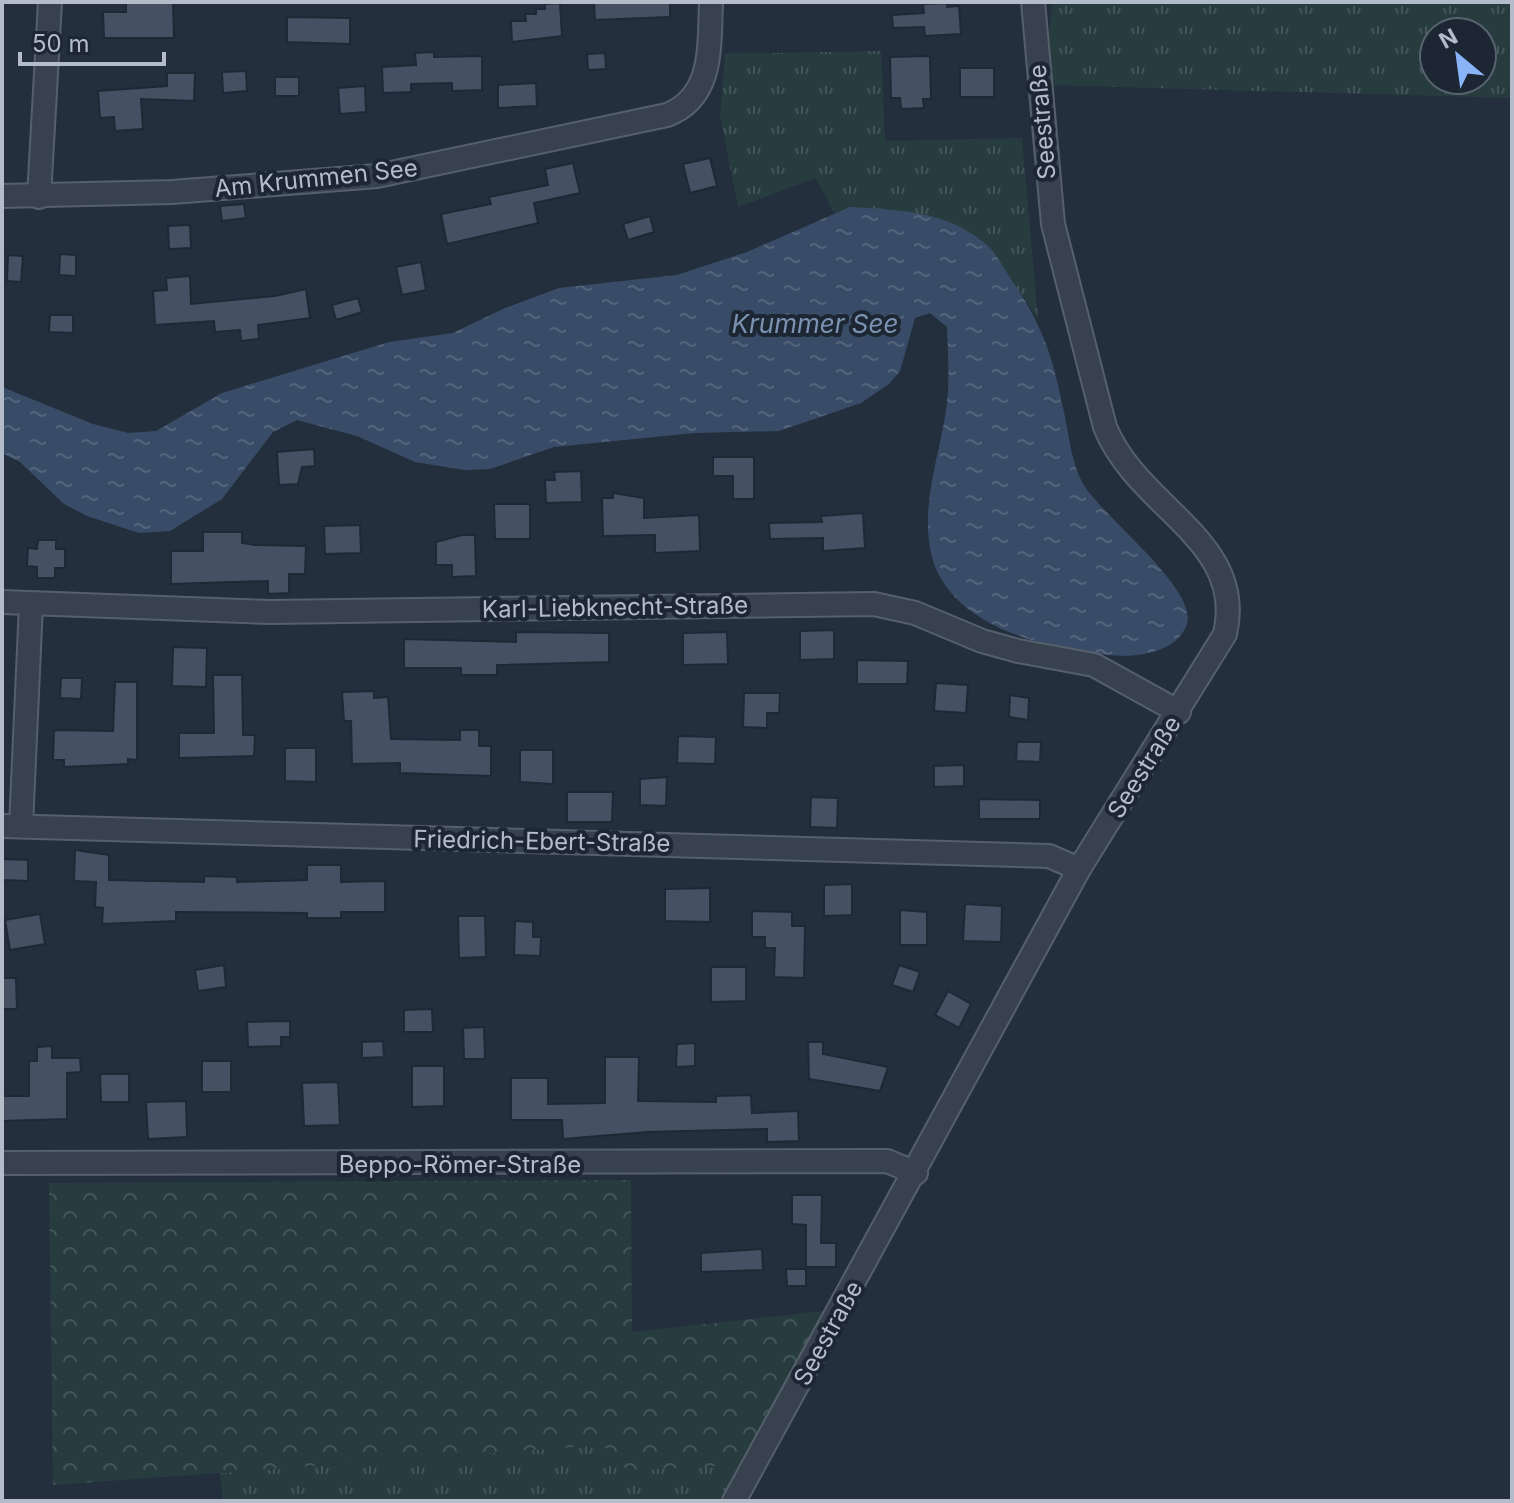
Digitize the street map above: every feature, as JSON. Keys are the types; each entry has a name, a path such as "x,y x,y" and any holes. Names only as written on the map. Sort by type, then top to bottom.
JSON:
{"street":[{"path":"39,197 50,2"},
{"name":"Am Krummen See","path":"2,196 39,197 377,176 667,115 693,99 705,80 711,2"},
{"name":"Seestraße","path":"734,1501 916,1173 1079,869 1225,634 1230,612 1227,587 1205,546 1129,471 1114,449 1105,427 1053,224 1033,2"},
{"name":"Karl-Liebknecht-Straße","path":"2,602 270,612 874,604 915,613 982,641 1018,651 1094,665 1179,712"},
{"path":"12,826 31,604"},
{"name":"Friedrich-Ebert-Straße","path":"12,826 1049,856 1079,869"},
{"name":"Beppo-Römer-Straße","path":"2,1163 887,1161 916,1173"}],"green space":[{"path":"1052,2 1512,2 1512,98 1440,96 1498,96 1498,16 1418,16 1418,95 1044,85"},
{"path":"881,51 885,141 1022,138 1038,319 1003,268 851,207 835,214 816,178 738,207 720,116 725,54"},
{"path":"631,1180 632,1332 825,1311 742,1465 627,1470 602,1445 53,1485 49,1183"},
{"path":"603,1445 627,1470 742,1465 723,1501 223,1501 220,1473"}],"water":[{"name":"Krummer See","path":"850,207 935,217 967,231 994,253 1032,312 1045,342 1082,482 1178,591 1186,609 1187,624 1174,642 1154,652 1131,656 1055,647 1000,628 975,614 954,596 939,574 930,548 928,528 928,508 948,393 947,327 930,313 915,318 900,371 889,384 861,403 779,431 694,433 554,447 490,469 465,470 415,462 357,436 297,420 273,432 222,499 170,531 139,533 87,516 64,504 20,462 2,453 2,387 93,424 128,433 156,431 222,393 389,342 453,333 505,308 559,288 677,275 747,252"}],"building":[{"path":"126,2 173,2 174,38 104,38 103,12 126,12"},
{"path":"594,2 670,2 670,17 595,20"},
{"path":"560,3 562,36 512,42 511,21 526,21 525,14 536,14 536,9 545,9 545,4"},
{"path":"947,3 947,7 959,6 961,34 925,36 924,27 893,28 892,15 924,13 923,4"},
{"path":"287,17 350,18 350,44 287,42"},
{"path":"434,52 434,57 482,56 482,90 452,91 452,83 411,84 411,92 383,93 382,67 416,65 415,53"},
{"path":"605,53 606,69 588,70 587,54"},
{"path":"930,56 931,99 923,99 924,108 901,109 900,98 891,98 890,57"},
{"path":"960,68 994,68 994,97 960,97"},
{"path":"246,71 247,91 223,93 222,72"},
{"path":"167,73 195,73 194,101 141,99 143,129 115,131 114,117 100,118 98,91 167,86"},
{"path":"275,77 299,77 299,96 275,96"},
{"path":"536,83 537,106 498,108 498,85"},
{"path":"365,86 366,112 340,114 338,88"},
{"path":"710,158 717,186 690,193 683,164"},
{"path":"573,163 580,193 534,203 538,223 447,244 441,214 491,204 489,197 548,185 545,169"},
{"path":"244,204 246,218 222,221 220,206"},
{"path":"650,216 654,232 628,240 623,224"},
{"path":"190,225 191,248 169,249 168,226"},
{"path":"60,254 76,255 76,276 59,275"},
{"path":"8,255 23,256 21,282 7,281"},
{"path":"421,262 426,290 402,295 396,267"},
{"path":"190,276 191,304 275,296 306,289 310,318 258,325 259,339 241,341 240,330 215,332 214,321 155,325 153,291 167,290 166,278"},
{"path":"358,298 362,312 336,320 332,305"},
{"path":"50,315 73,315 73,333 49,332"},
{"path":"314,449 315,466 302,467 298,484 279,485 277,452"},
{"path":"713,457 754,457 754,499 733,499 733,476 713,476"},
{"path":"581,471 582,502 546,503 545,480 555,480 554,472"},
{"path":"613,493 644,498 644,518 699,515 700,551 655,553 655,535 603,536 602,498 613,498"},
{"path":"494,504 530,504 530,539 495,539"},
{"path":"863,513 865,548 823,551 823,538 770,539 769,523 822,522 821,516"},
{"path":"360,525 361,553 325,554 324,526"},
{"path":"203,532 242,532 242,543 255,545 306,546 305,574 289,574 289,593 268,594 268,581 171,584 171,551 203,551"},
{"path":"475,535 476,576 452,577 452,565 436,565 436,542"},
{"path":"38,540 56,540 56,549 65,549 65,568 55,568 55,578 37,578 37,567 27,566 28,548 37,549"},
{"path":"834,630 834,659 800,660 800,631"},
{"path":"516,632 609,633 609,662 497,665 497,675 461,675 461,668 404,668 404,639 516,642"},
{"path":"727,632 728,664 683,665 683,633"},
{"path":"173,647 207,648 206,687 172,686"},
{"path":"857,660 908,661 907,684 857,684"},
{"path":"213,675 242,675 243,735 255,735 254,756 179,758 179,733 214,733"},
{"path":"61,678 82,678 81,699 60,698"},
{"path":"115,682 137,682 137,760 128,759 128,764 64,767 64,760 53,760 54,730 113,731"},
{"path":"936,683 968,685 966,713 934,711"},
{"path":"374,691 374,698 388,697 391,739 460,740 460,730 479,730 479,746 491,746 491,776 400,773 400,763 352,764 351,721 344,721 342,692"},
{"path":"744,693 780,693 779,713 767,713 767,728 743,727"},
{"path":"1010,695 1029,698 1028,720 1009,717"},
{"path":"678,736 716,737 715,764 677,763"},
{"path":"1017,742 1041,742 1040,762 1016,761"},
{"path":"285,748 316,748 316,782 285,781"},
{"path":"520,750 553,750 553,784 520,782"},
{"path":"964,765 964,786 934,787 934,766"},
{"path":"667,777 666,806 640,805 640,779"},
{"path":"567,792 613,792 612,822 567,822"},
{"path":"811,797 838,798 837,828 810,827"},
{"path":"979,799 1040,800 1040,819 979,819"},
{"path":"75,850 109,855 109,880 204,882 204,876 237,877 237,882 307,880 307,865 341,865 341,882 385,881 385,912 341,912 341,918 307,918 307,913 176,912 176,921 102,924 103,908 95,907 96,882 74,881"},
{"path":"2,859 28,860 28,881 2,880"},
{"path":"852,884 852,915 824,916 824,885"},
{"path":"710,888 710,922 665,921 665,889"},
{"path":"965,904 1002,906 1001,942 963,941"},
{"path":"900,910 927,912 927,945 900,945"},
{"path":"752,911 792,912 792,926 805,926 804,978 774,977 775,948 765,948 765,937 752,937"},
{"path":"40,914 45,944 10,950 5,920"},
{"path":"458,916 485,916 486,957 459,958"},
{"path":"515,921 533,922 533,937 541,937 540,956 514,955"},
{"path":"224,965 226,987 198,991 195,970"},
{"path":"899,965 920,972 913,992 892,985"},
{"path":"711,967 746,967 746,1001 711,1002"},
{"path":"2,978 16,978 17,1009 2,1009"},
{"path":"948,991 971,1004 959,1028 935,1015"},
{"path":"432,1009 433,1032 404,1032 404,1010"},
{"path":"290,1021 290,1037 281,1037 281,1046 248,1047 247,1022"},
{"path":"484,1027 485,1059 464,1059 463,1028"},
{"path":"383,1041 384,1057 362,1058 362,1042"},
{"path":"808,1042 823,1042 823,1054 888,1067 880,1091 809,1079"},
{"path":"695,1043 695,1066 676,1067 677,1044"},
{"path":"52,1046 52,1058 80,1058 81,1072 67,1073 67,1119 2,1121 2,1096 29,1096 29,1061 37,1061 37,1047"},
{"path":"605,1057 639,1057 638,1101 716,1102 716,1096 751,1095 752,1113 798,1111 799,1141 767,1142 767,1129 647,1132 563,1139 562,1120 511,1120 511,1078 548,1078 548,1104 605,1103"},
{"path":"202,1061 231,1061 231,1092 202,1092"},
{"path":"412,1066 444,1066 444,1106 412,1107"},
{"path":"100,1074 129,1074 129,1102 101,1102"},
{"path":"338,1082 340,1125 304,1126 302,1083"},
{"path":"186,1101 187,1137 148,1139 146,1102"},
{"path":"792,1195 822,1195 821,1243 836,1243 836,1267 806,1267 806,1225 792,1224"},
{"path":"762,1249 763,1270 701,1272 701,1253"},
{"path":"786,1269 806,1269 806,1286 787,1286"}]}
